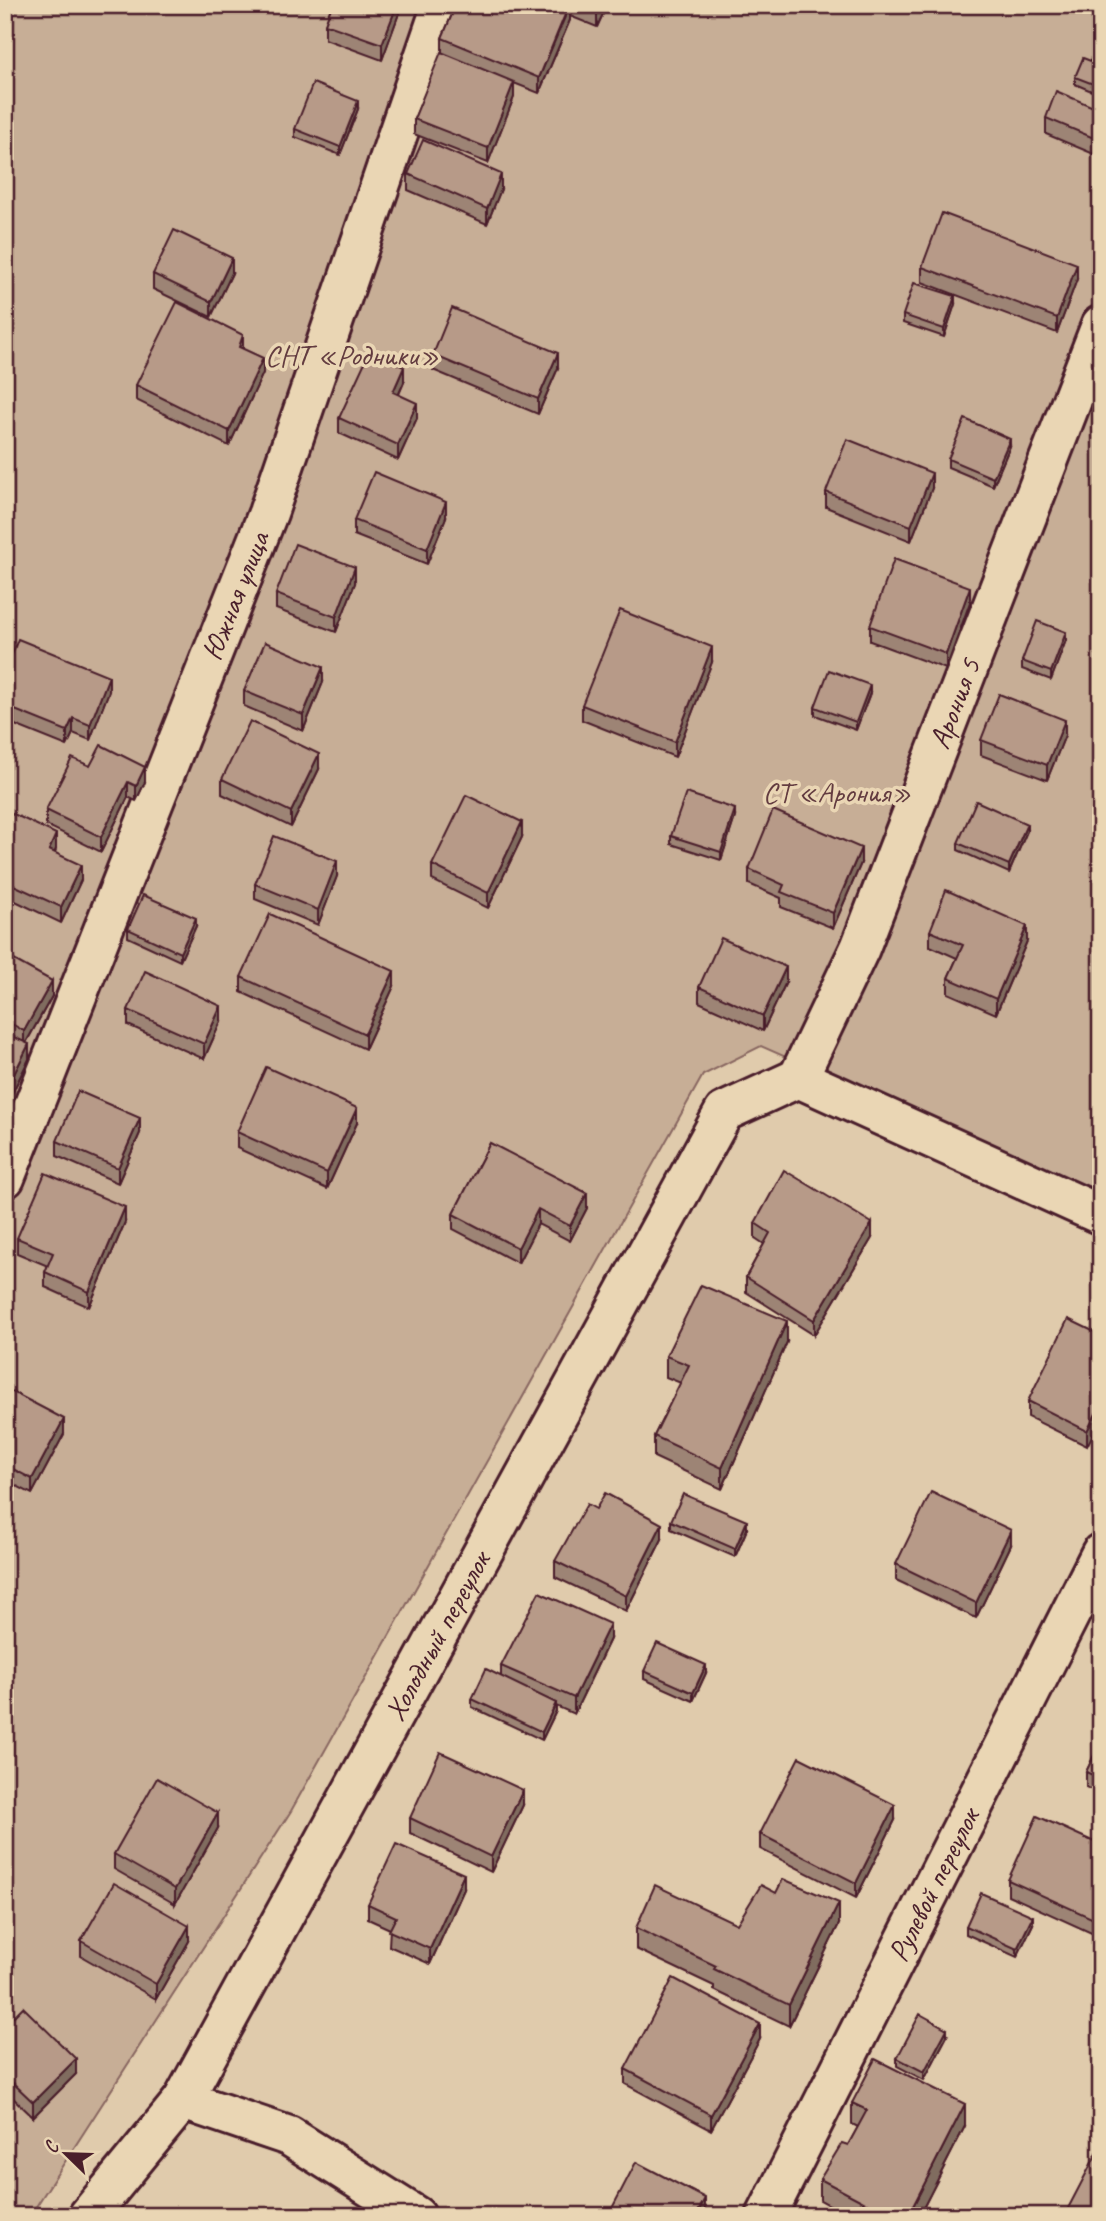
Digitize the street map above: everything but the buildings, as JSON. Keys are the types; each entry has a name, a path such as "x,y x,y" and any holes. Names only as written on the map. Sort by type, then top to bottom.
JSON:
{"street":[{"name":"Южная улица","path":"5,1178 268,513 442,5"},
{"name":"Арония 5","path":"798,1078 860,948 1101,325"},
{"path":"798,1078 1101,1215"},
{"name":"Холодный переулок","path":"88,2216 183,2100 724,1112 798,1078"},
{"name":"Рулевой переулок","path":"766,2216 1101,1553"},
{"path":"183,2100 289,2136 416,2216"}],"green space":[{"name":"СНТ «Родники»","path":"5,5 1101,5 1101,1196 761,1046 703,1075 291,1811 30,2216 5,2216"}],"park label":[{"name":"СТ «Арония»","path":"837,792"}]}
